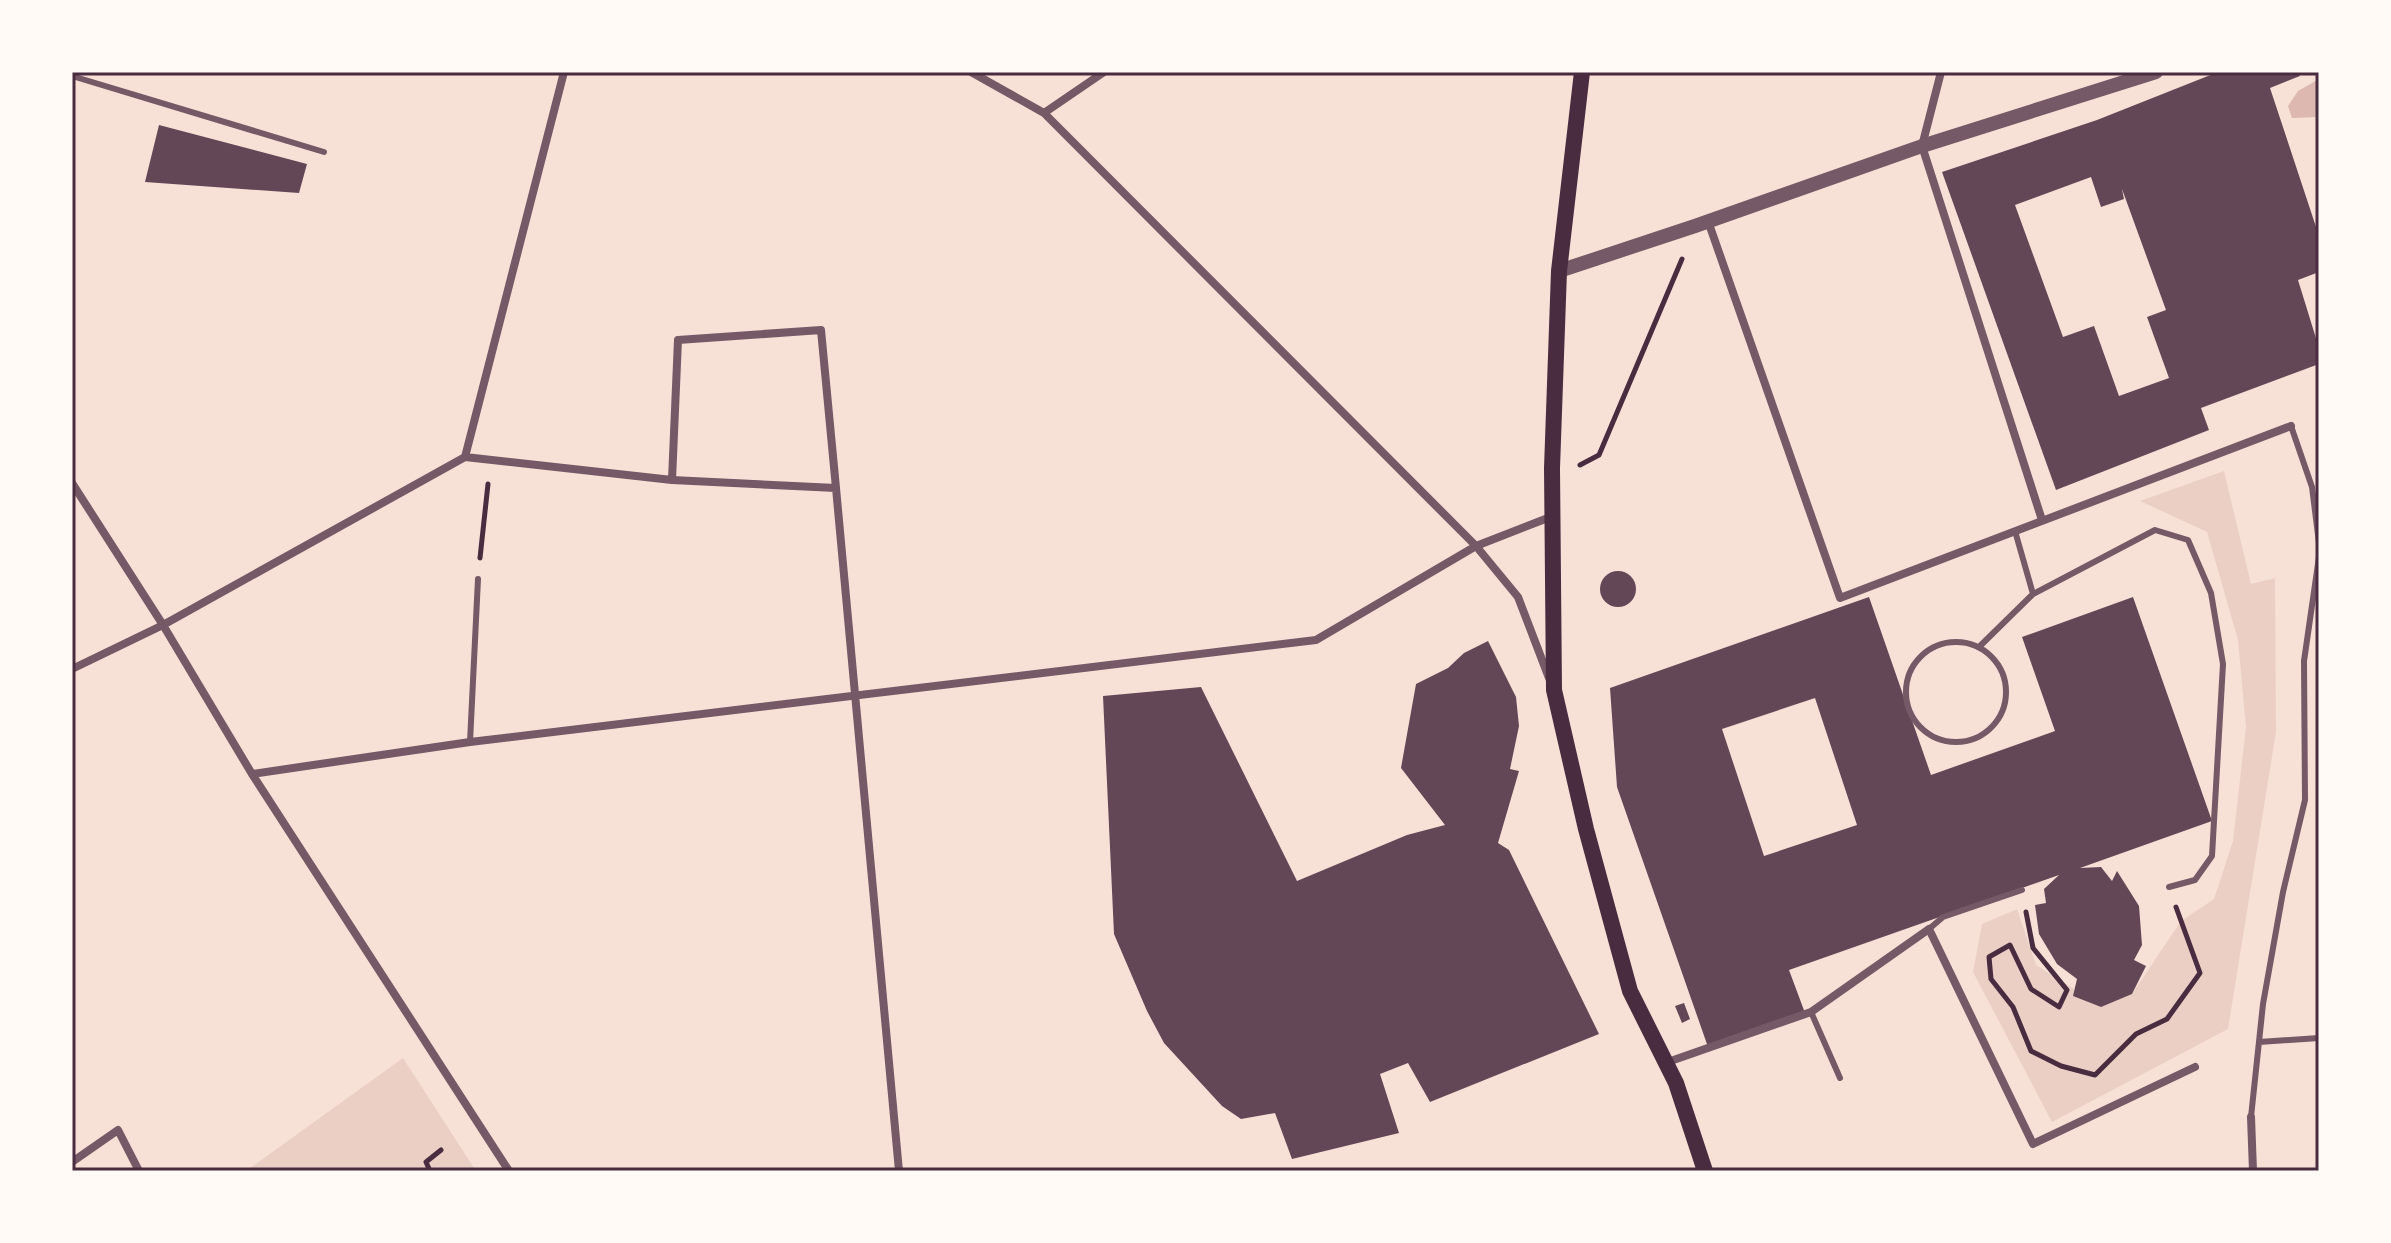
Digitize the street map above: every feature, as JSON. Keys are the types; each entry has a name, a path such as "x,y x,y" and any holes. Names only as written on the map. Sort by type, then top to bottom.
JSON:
{"main road":[{"path":"1582,72 1559,271 1552,468 1554,690 1586,829 1630,991 1676,1083 1705,1171"}],"street":[{"path":"465,457 564,72"},
{"path":"971,72 1044,113 1476,546 1518,597 1554,690"},
{"path":"1044,113 1104,72"},
{"path":"1941,72 1922,146 2042,520"},
{"path":"1559,271 1922,146 2156,72"},
{"path":"1702,224 1840,598 2291,426"},
{"path":"672,480 678,340 821,330 899,1171"},
{"path":"72,669 163,625 465,457 672,480 836,488"},
{"path":"72,483 163,625 252,774 509,1171"},
{"path":"252,774 470,742 1316,640 1476,546 1553,516"},
{"path":"1664,1063 1811,1012 1929,929 2033,1144 2195,1067"},
{"path":"2251,1117 2253,1171"},
{"path":"72,1162 118,1130 139,1171"}],"lane":[{"path":"72,76 324,152"},
{"path":"2291,426 2312,487 2319,543"},
{"path":"1979,647 2033,594 2155,530 2188,540 2211,593 2223,664 2221,708 2212,856 2195,880 2169,887"},
{"path":"2015,531 2033,594"},
{"path":"2251,1117 2263,1004 2283,892 2305,800 2304,661 2319,557"},
{"path":"470,742 478,579"},
{"path":"1945,642 1962,642 1979,647 1992,656 2001,669 2006,685 2006,701 2000,716 1991,729 1978,738 1962,743 1946,742 1930,736 1917,725 1905,693 1908,676 1916,661 1929,649 1945,642"},
{"path":"1929,929 1943,917 2022,890"},
{"path":"1811,1012 1840,1078"},
{"path":"2259,1042 2319,1038"}],"path":[{"path":"1552,468 1575,467 1599,455 1702,224"},
{"path":"478,579 490,460"},
{"path":"2022,890 2033,948 2067,990 2059,1007 2031,989 2010,945 1989,957 1991,979 2013,1007 2031,1051 2061,1066 2095,1075 2136,1034 2167,1019 2200,973 2169,887"},
{"path":"430,1171 426,1162 441,1150"}],"shaded area":[{"path":"2319,79 2319,117 2292,118 2288,106 2298,91"},
{"path":"2224,471 2251,584 2275,578 2276,732 2228,1029 2052,1122 1973,972 1982,924 2017,909 2036,965 2101,1006 2132,994 2181,921 2214,899 2233,841 2246,727 2238,640 2207,532 2140,501"},
{"path":"403,1058 476,1171 246,1171"}],"building":[{"path":"2218,72 2298,72 2300,76 2270,88 2319,236 2319,272 2298,280 2319,348 2319,364 2201,408 2209,430 2056,490 1942,172 2097,120","holes":["2091,177 2101,207 2124,199 2122,189 2166,310 2147,317 2169,378 2119,396 2094,326 2063,337 2015,205"]},
{"path":"159,125 307,164 299,193 145,182"},
{"path":"1618,571 1631,576 1636,589 1631,602 1618,607 1605,602 1600,589 1605,576"},
{"path":"1869,597 1931,775 2055,731 2022,637 2133,597 2212,821 2080,868 2101,867 2112,881 2117,871 2139,906 2142,945 2134,960 2146,966 2132,994 2101,1007 2073,996 2077,979 2057,964 2039,934 2035,905 2046,903 2044,889 2059,875 1789,970 1805,1013 1708,1047 1617,787 1610,688","holes":["1815,698 1857,825 1764,856 1722,729"]},
{"path":"1488,641 1516,697 1519,726 1510,769 1519,771 1498,843 1509,850 1599,1034 1430,1102 1408,1063 1380,1074 1399,1133 1292,1159 1275,1113 1241,1119 1222,1106 1164,1043 1114,934 1103,696 1201,687 1297,881 1407,835 1445,825 1401,768 1416,684 1448,668 1464,653"},
{"path":"1684,1003 1690,1019 1682,1023 1675,1006"}]}
